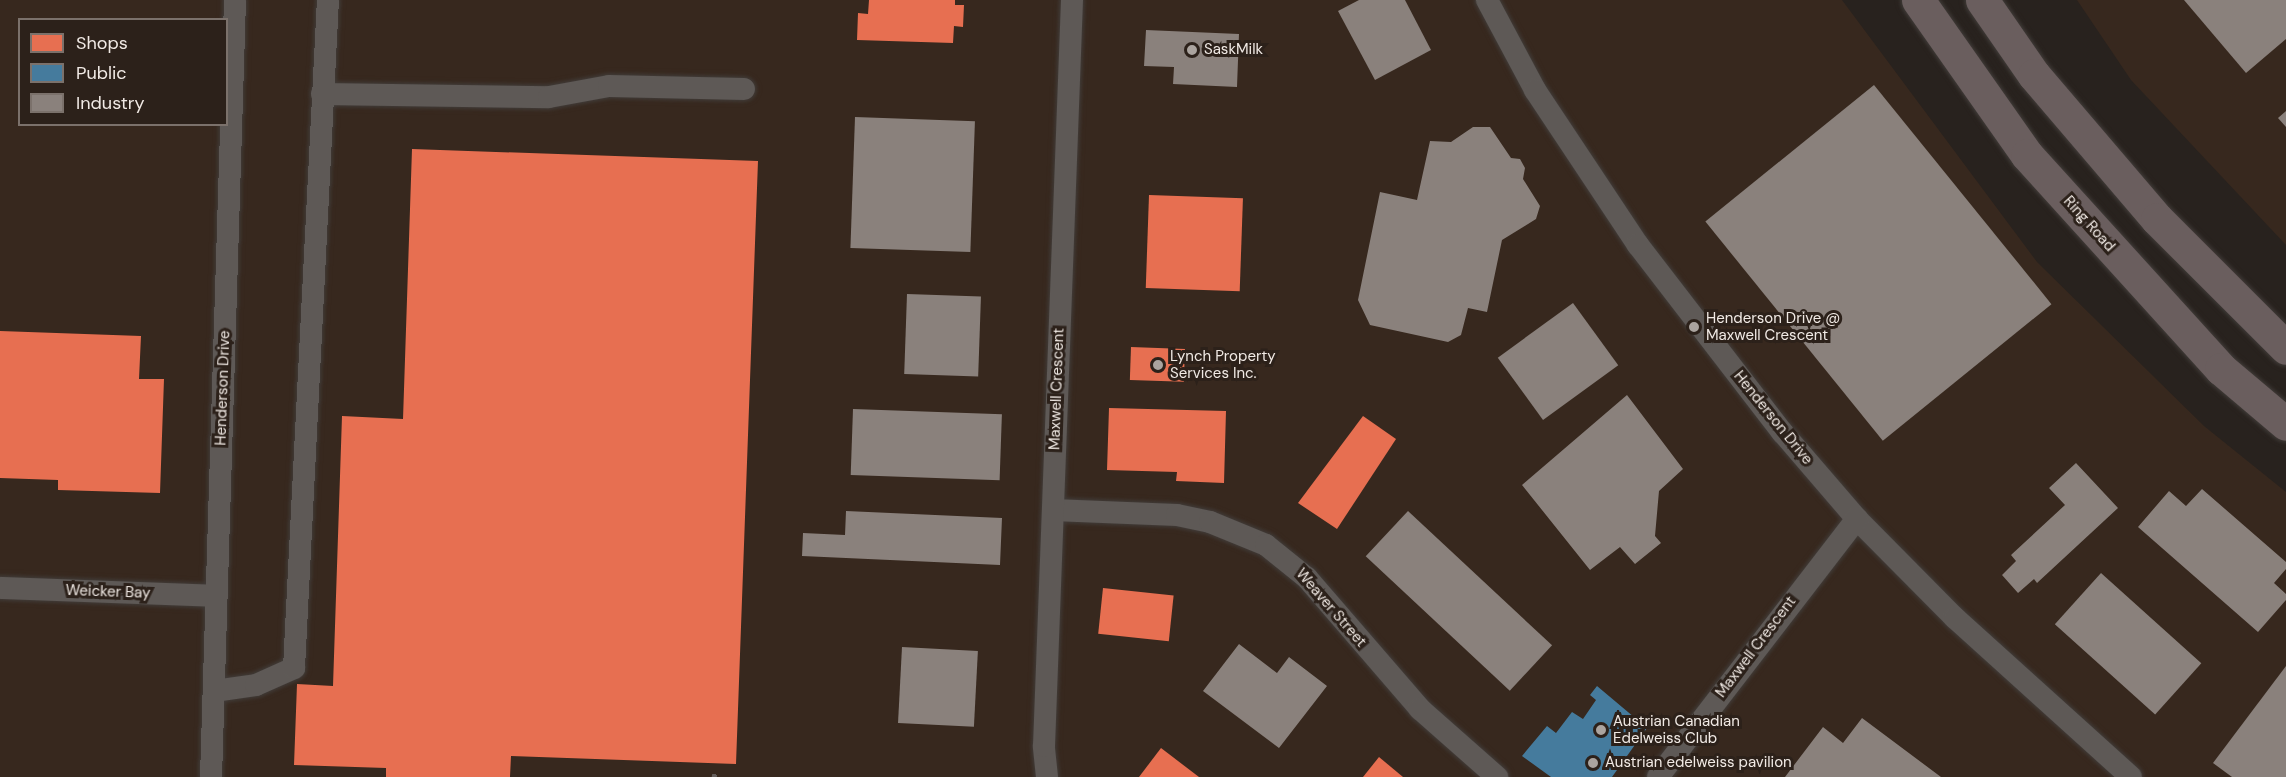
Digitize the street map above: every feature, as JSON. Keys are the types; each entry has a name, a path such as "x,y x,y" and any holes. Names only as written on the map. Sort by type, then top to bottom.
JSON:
{"highway":[{"name":"Ring Road","path":"1918,0 2027,155 2221,369 2286,424"},
{"path":"1982,0 2034,75 2157,219 2286,348"}],"street":[{"name":"Henderson Drive","path":"211,777 235,0"},
{"path":"213,690 256,685 294,668 328,0"},
{"name":"Maxwell Crescent","path":"1047,777 1044,746 1072,0"},
{"name":"Henderson Drive","path":"1487,0 1536,90 1654,268 1783,433 1857,519 1983,646 2131,777"},
{"path":"322,94 549,97 609,86 744,89"},
{"name":"Weaver Street","path":"1053,510 1177,515 1220,525 1266,545 1307,578 1419,709 1497,777"},
{"name":"Maxwell Crescent","path":"1658,777 1857,519"},
{"name":"Weicker Bay","path":"0,588 216,596"}],"shaded area":[{"path":"0,0 1842,0 2037,262 2204,426 2286,492 2286,777 0,777"},
{"path":"2077,0 2286,0 2286,245 2131,80"}],"building: Shops":[{"path":"869,0 955,0 955,5 964,5 963,27 954,26 953,43 857,40 858,13 868,14"},
{"path":"412,149 758,161 736,764 511,756 510,777 386,777 386,768 294,765 297,684 333,686 342,416 403,419"},
{"path":"1149,195 1243,198 1240,291 1146,288"},
{"path":"0,331 141,336 139,379 164,379 160,493 58,490 58,480 0,478"},
{"name":"Lynch Property Services Inc.","path":"1131,347 1185,349 1184,382 1130,380"},
{"path":"1109,408 1226,411 1224,483 1176,481 1177,472 1107,470"},
{"path":"1363,416 1396,439 1337,529 1298,503"},
{"path":"1103,588 1174,595 1169,641 1098,634"},
{"path":"1161,748 1199,777 1139,777"},
{"path":"1379,757 1403,777 1363,777"}],"building: Public":[{"name":"Austrian Canadian Edelweiss Club","path":"1597,686 1647,728 1612,777 1551,777 1522,756 1547,726 1556,733 1572,712 1583,719 1596,700 1590,695"}],"building: Industry":[{"path":"1359,0 1405,0 1431,50 1375,80 1338,11"},
{"path":"2184,0 2286,0 2286,39 2246,73"},
{"name":"SaskMilk","path":"1146,30 1239,34 1237,87 1173,84 1174,67 1144,66"},
{"path":"1874,85 2051,304 1883,441 1705,222"},
{"path":"2286,111 2286,127 2278,118"},
{"path":"855,117 975,121 970,252 850,248"},
{"path":"1473,127 1490,127 1511,158 1520,159 1525,168 1523,179 1540,206 1536,219 1502,240 1487,312 1468,308 1461,335 1448,342 1370,325 1358,300 1380,192 1417,200 1430,141 1451,142"},
{"path":"907,294 981,297 978,377 904,374"},
{"path":"1573,303 1618,365 1543,420 1498,358"},
{"path":"1627,395 1683,469 1659,491 1655,536 1661,543 1635,564 1620,547 1590,570 1522,485"},
{"path":"853,409 1002,414 1000,480 851,475"},
{"path":"2076,463 2118,508 2037,583 2034,579 2018,593 2002,575 2016,561 2011,555 2065,505 2049,488"},
{"path":"2202,489 2286,562 2286,569 2274,583 2286,594 2286,600 2258,632 2138,527 2169,491 2186,506"},
{"path":"846,511 1002,518 1000,565 802,556 803,533 845,535"},
{"path":"1408,511 1552,645 1510,691 1366,556"},
{"path":"2101,573 2201,663 2155,715 2055,624"},
{"path":"1239,644 1277,673 1289,657 1327,686 1279,748 1203,691"},
{"path":"902,647 978,651 974,727 898,723"},
{"path":"2286,666 2286,777 2232,777 2213,763"},
{"path":"1862,718 1941,777 1785,777 1823,727 1843,743"}],"railway":[{"path":"714,777 715,770"}],"place":[{"name":"SaskMilk","path":"1192,50"},
{"name":"Henderson Drive @ Maxwell Crescent","path":"1694,327"},
{"name":"Lynch Property Services Inc.","path":"1158,365"},
{"name":"Austrian Canadian Edelweiss Club","path":"1601,730"},
{"name":"Austrian edelweiss pavilion","path":"1593,763"}]}
